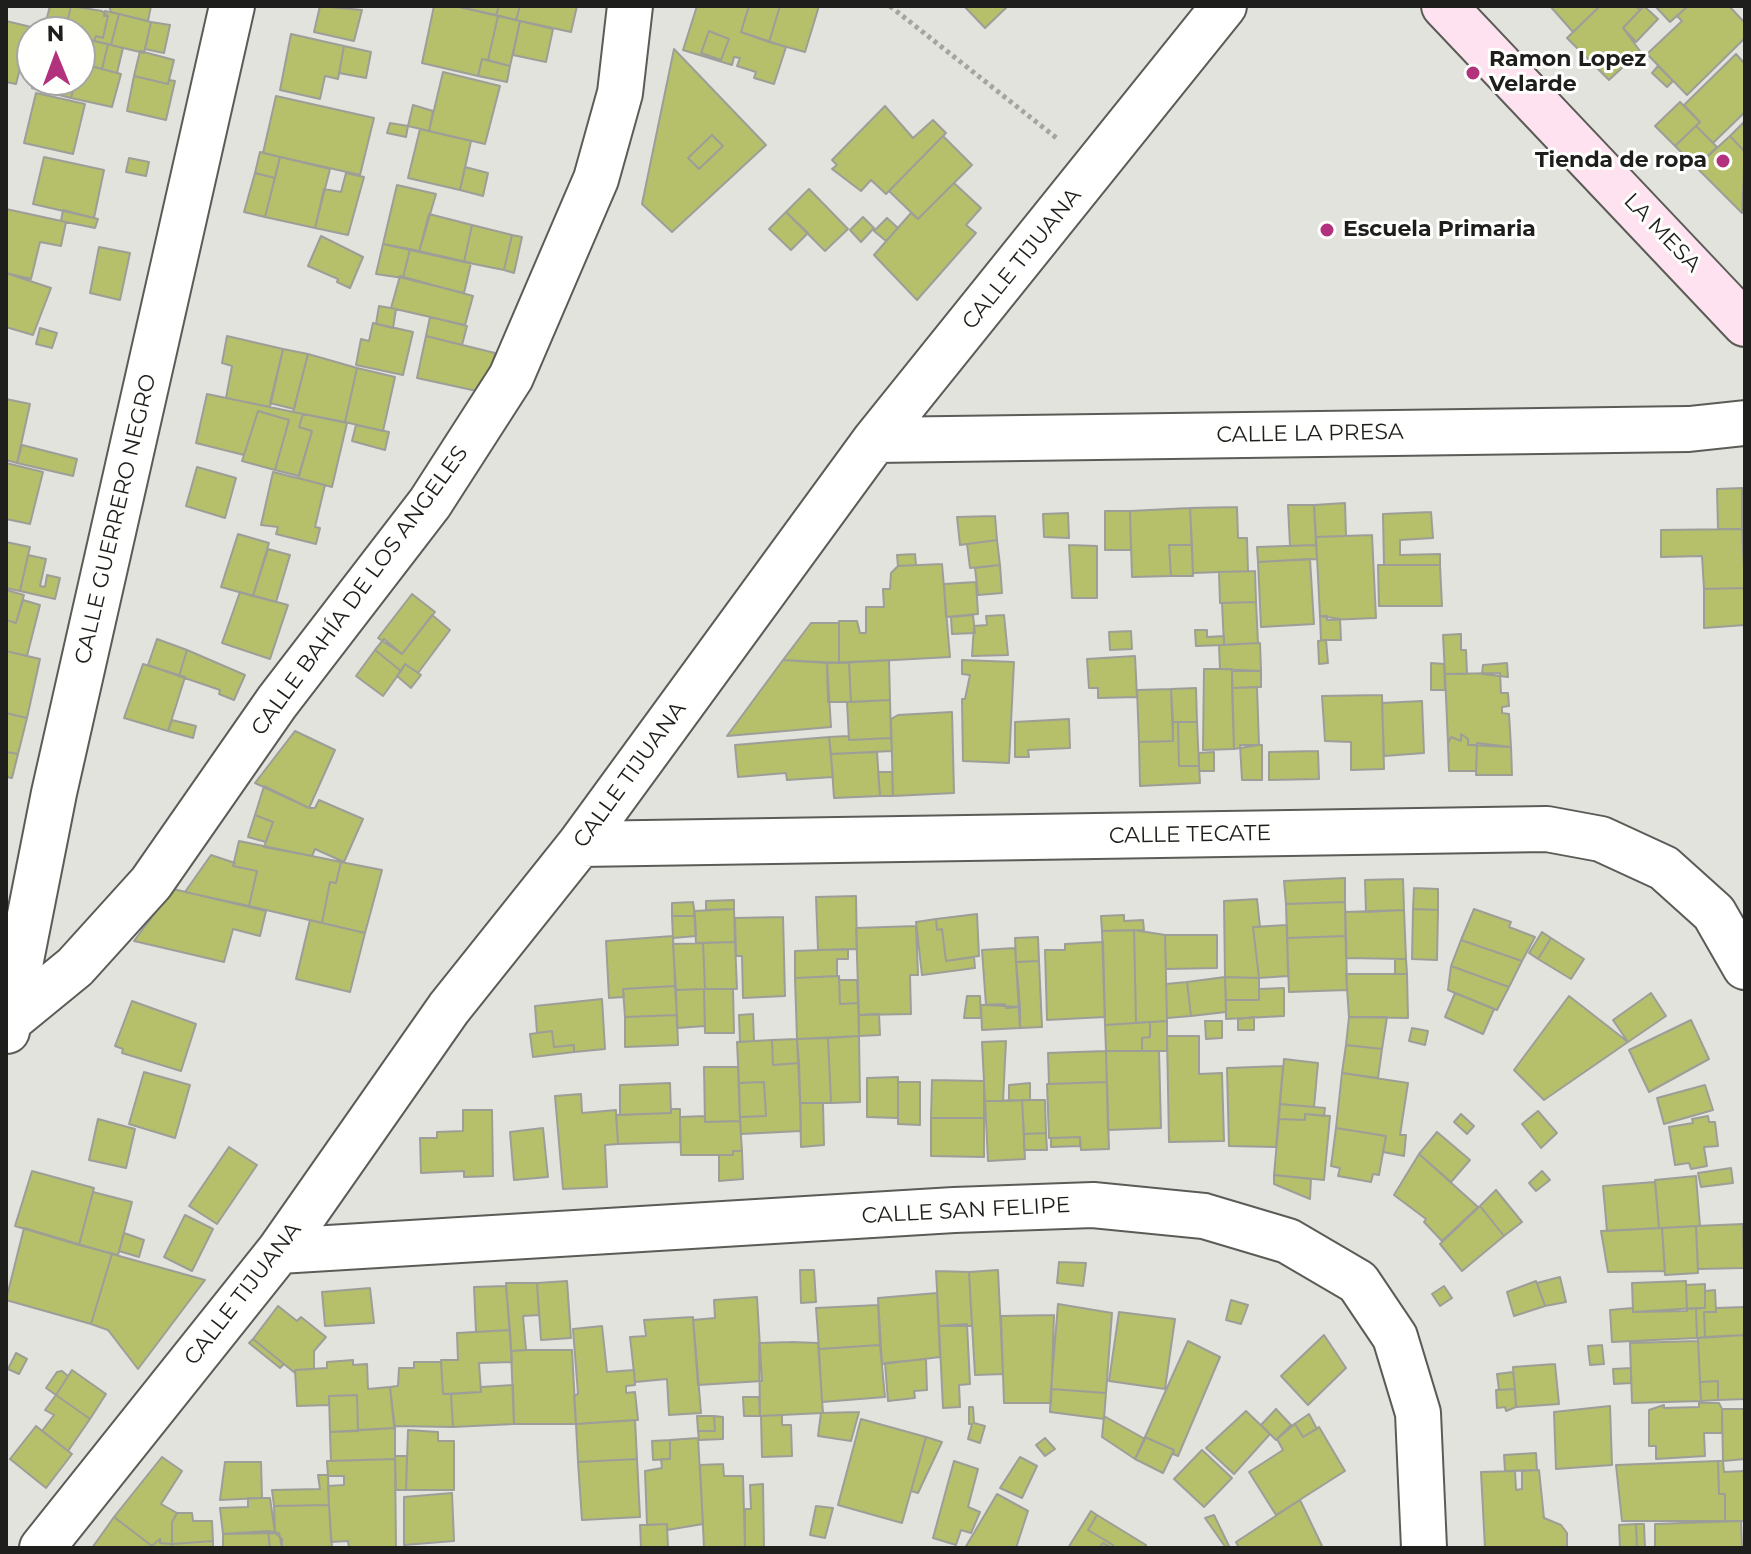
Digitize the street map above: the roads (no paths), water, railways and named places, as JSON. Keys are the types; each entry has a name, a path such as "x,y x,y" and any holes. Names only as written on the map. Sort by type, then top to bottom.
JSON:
{"main road":[{"name":"LA MESA","path":"1444,6 1736,294"}],"street":[{"name":"CALLE GUERRERO NEGRO","path":"8,1027 54,793 232,6"},
{"name":"CALLE BAHÍA DE LOS ANGELES","path":"8,1027 75,967 151,883 277,702 430,503 511,377 596,179 620,93 630,6"},
{"name":"CALLE TIJUANA","path":"42,1548 279,1251 449,1008 580,844 875,440 1224,6"},
{"name":"CALLE LA PRESA","path":"875,440 1689,429 1745,423"},
{"name":"CALLE TECATE","path":"580,844 1547,829 1601,839 1664,868 1714,913 1745,967"},
{"name":"CALLE SAN FELIPE","path":"279,1251 985,1209 1093,1205 1204,1216 1288,1241 1358,1282 1395,1337 1418,1413 1424,1548"}],"place":[{"name":"Ramon Lopez Velarde","path":"1473,73"},
{"name":"Tienda de ropa","path":"1723,161"},
{"name":"Escuela Primaria","path":"1327,230"}]}
